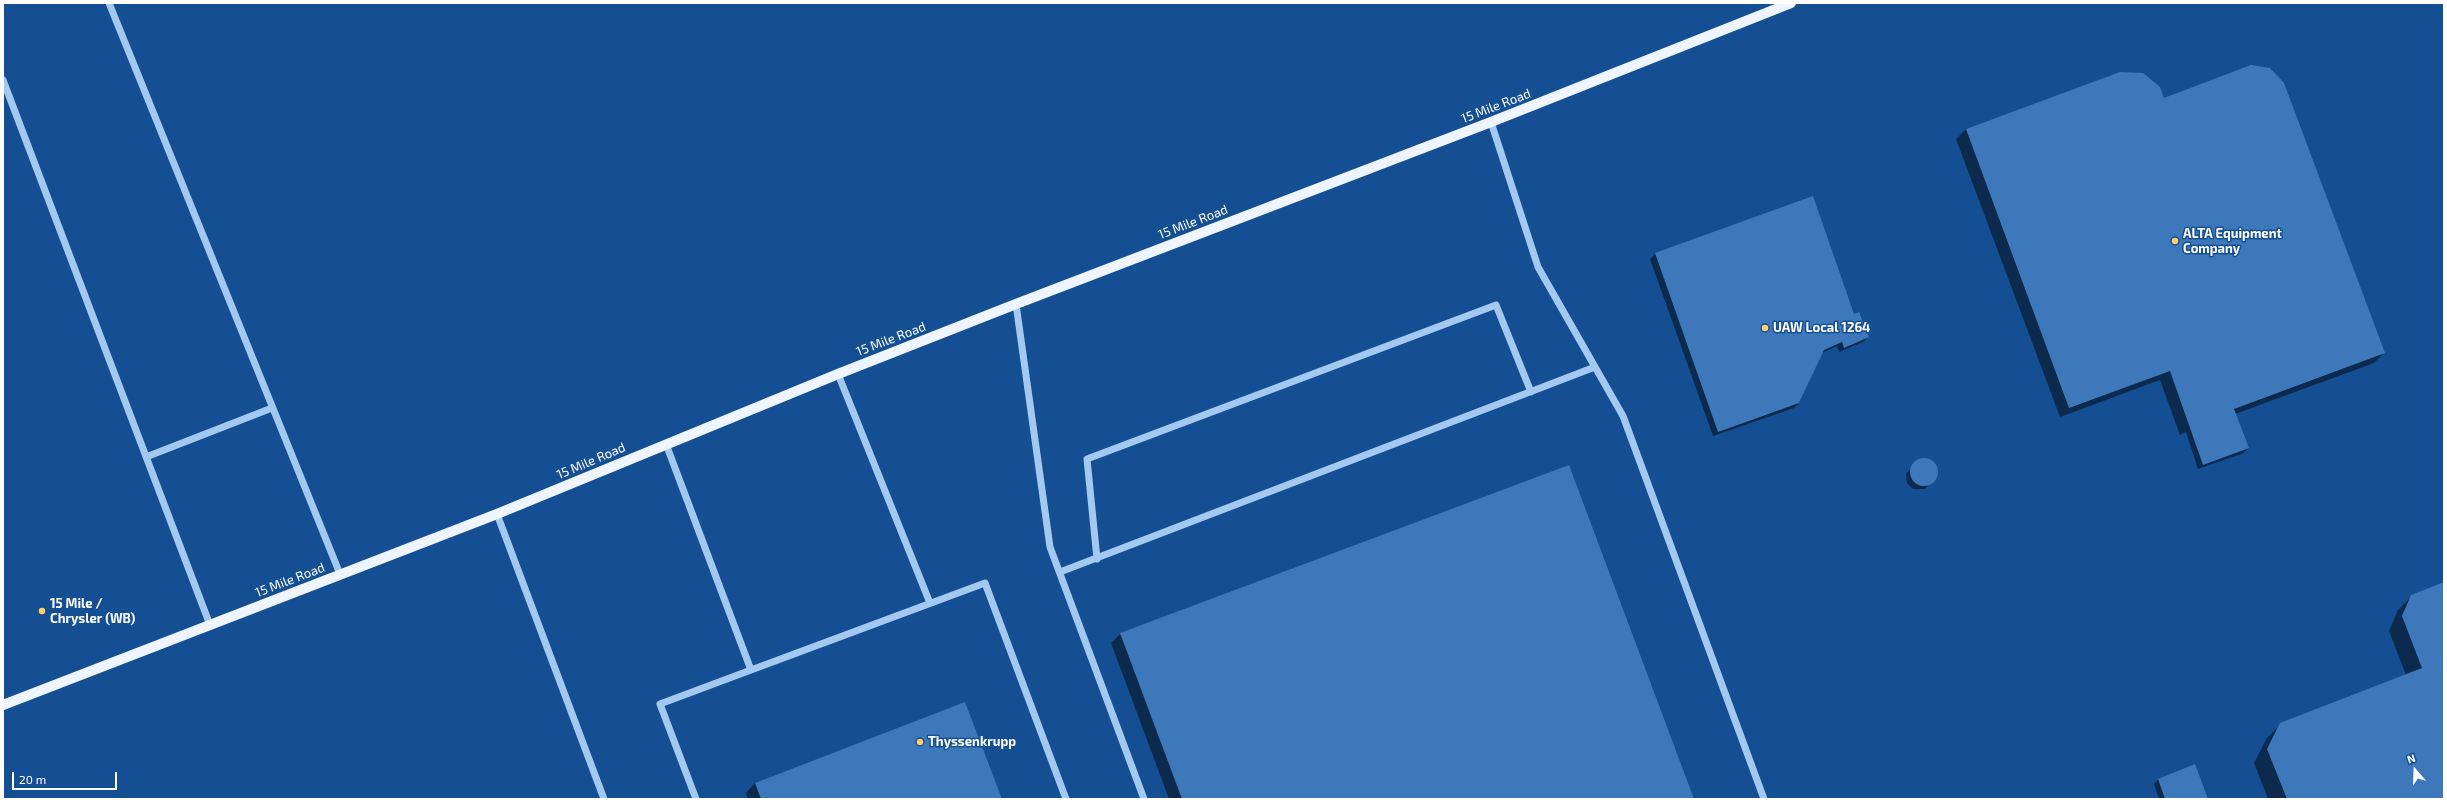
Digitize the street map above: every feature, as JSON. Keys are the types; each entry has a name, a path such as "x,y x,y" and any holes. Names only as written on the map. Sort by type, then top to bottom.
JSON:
{"main road":[{"name":"15 Mile Road","path":"3,705 497,514 838,374 1016,304 1491,122 1791,3"}],"lane":[{"path":"110,3 340,574"},
{"path":"3,80 210,625"},
{"path":"1491,122 1538,267 1623,416 1764,799"},
{"path":"1016,304 1050,547 1144,799"},
{"path":"1096,559 1087,460 1496,305 1531,392"},
{"path":"1060,572 1595,367"},
{"path":"838,374 930,603"},
{"path":"146,457 272,408"},
{"path":"666,444 751,670"},
{"path":"497,514 604,799"},
{"path":"696,799 660,704 985,583 1066,799"}],"building":[{"name":"ALTA Equipment Company","path":"2251,65 2270,68 2284,83 2385,353 2234,409 2249,448 2203,465 2170,371 2069,408 1966,129 2120,72 2143,73 2160,87 2164,98"},
{"name":"UAW Local 1264","path":"1813,196 1854,314 1859,312 1869,337 1844,348 1842,342 1824,350 1799,403 1718,432 1655,253"},
{"path":"1924,458 1934,462 1938,472 1934,482 1924,486 1914,482 1910,472 1914,462"},
{"path":"1569,465 1694,799 1182,799 1120,633"},
{"path":"2444,582 2444,799 2287,799 2267,749 2280,723 2422,668 2402,616 2411,595"},
{"name":"Thyssenkrupp","path":"965,702 1002,799 761,799 755,783"},
{"path":"2195,764 2208,799 2165,799 2158,779"}],"place":[{"name":"ALTA Equipment Company","path":"2175,241"},
{"name":"UAW Local 1264","path":"1765,328"},
{"name":"15 Mile / Chrysler (WB)","path":"42,611"},
{"name":"Thyssenkrupp","path":"920,742"}]}
